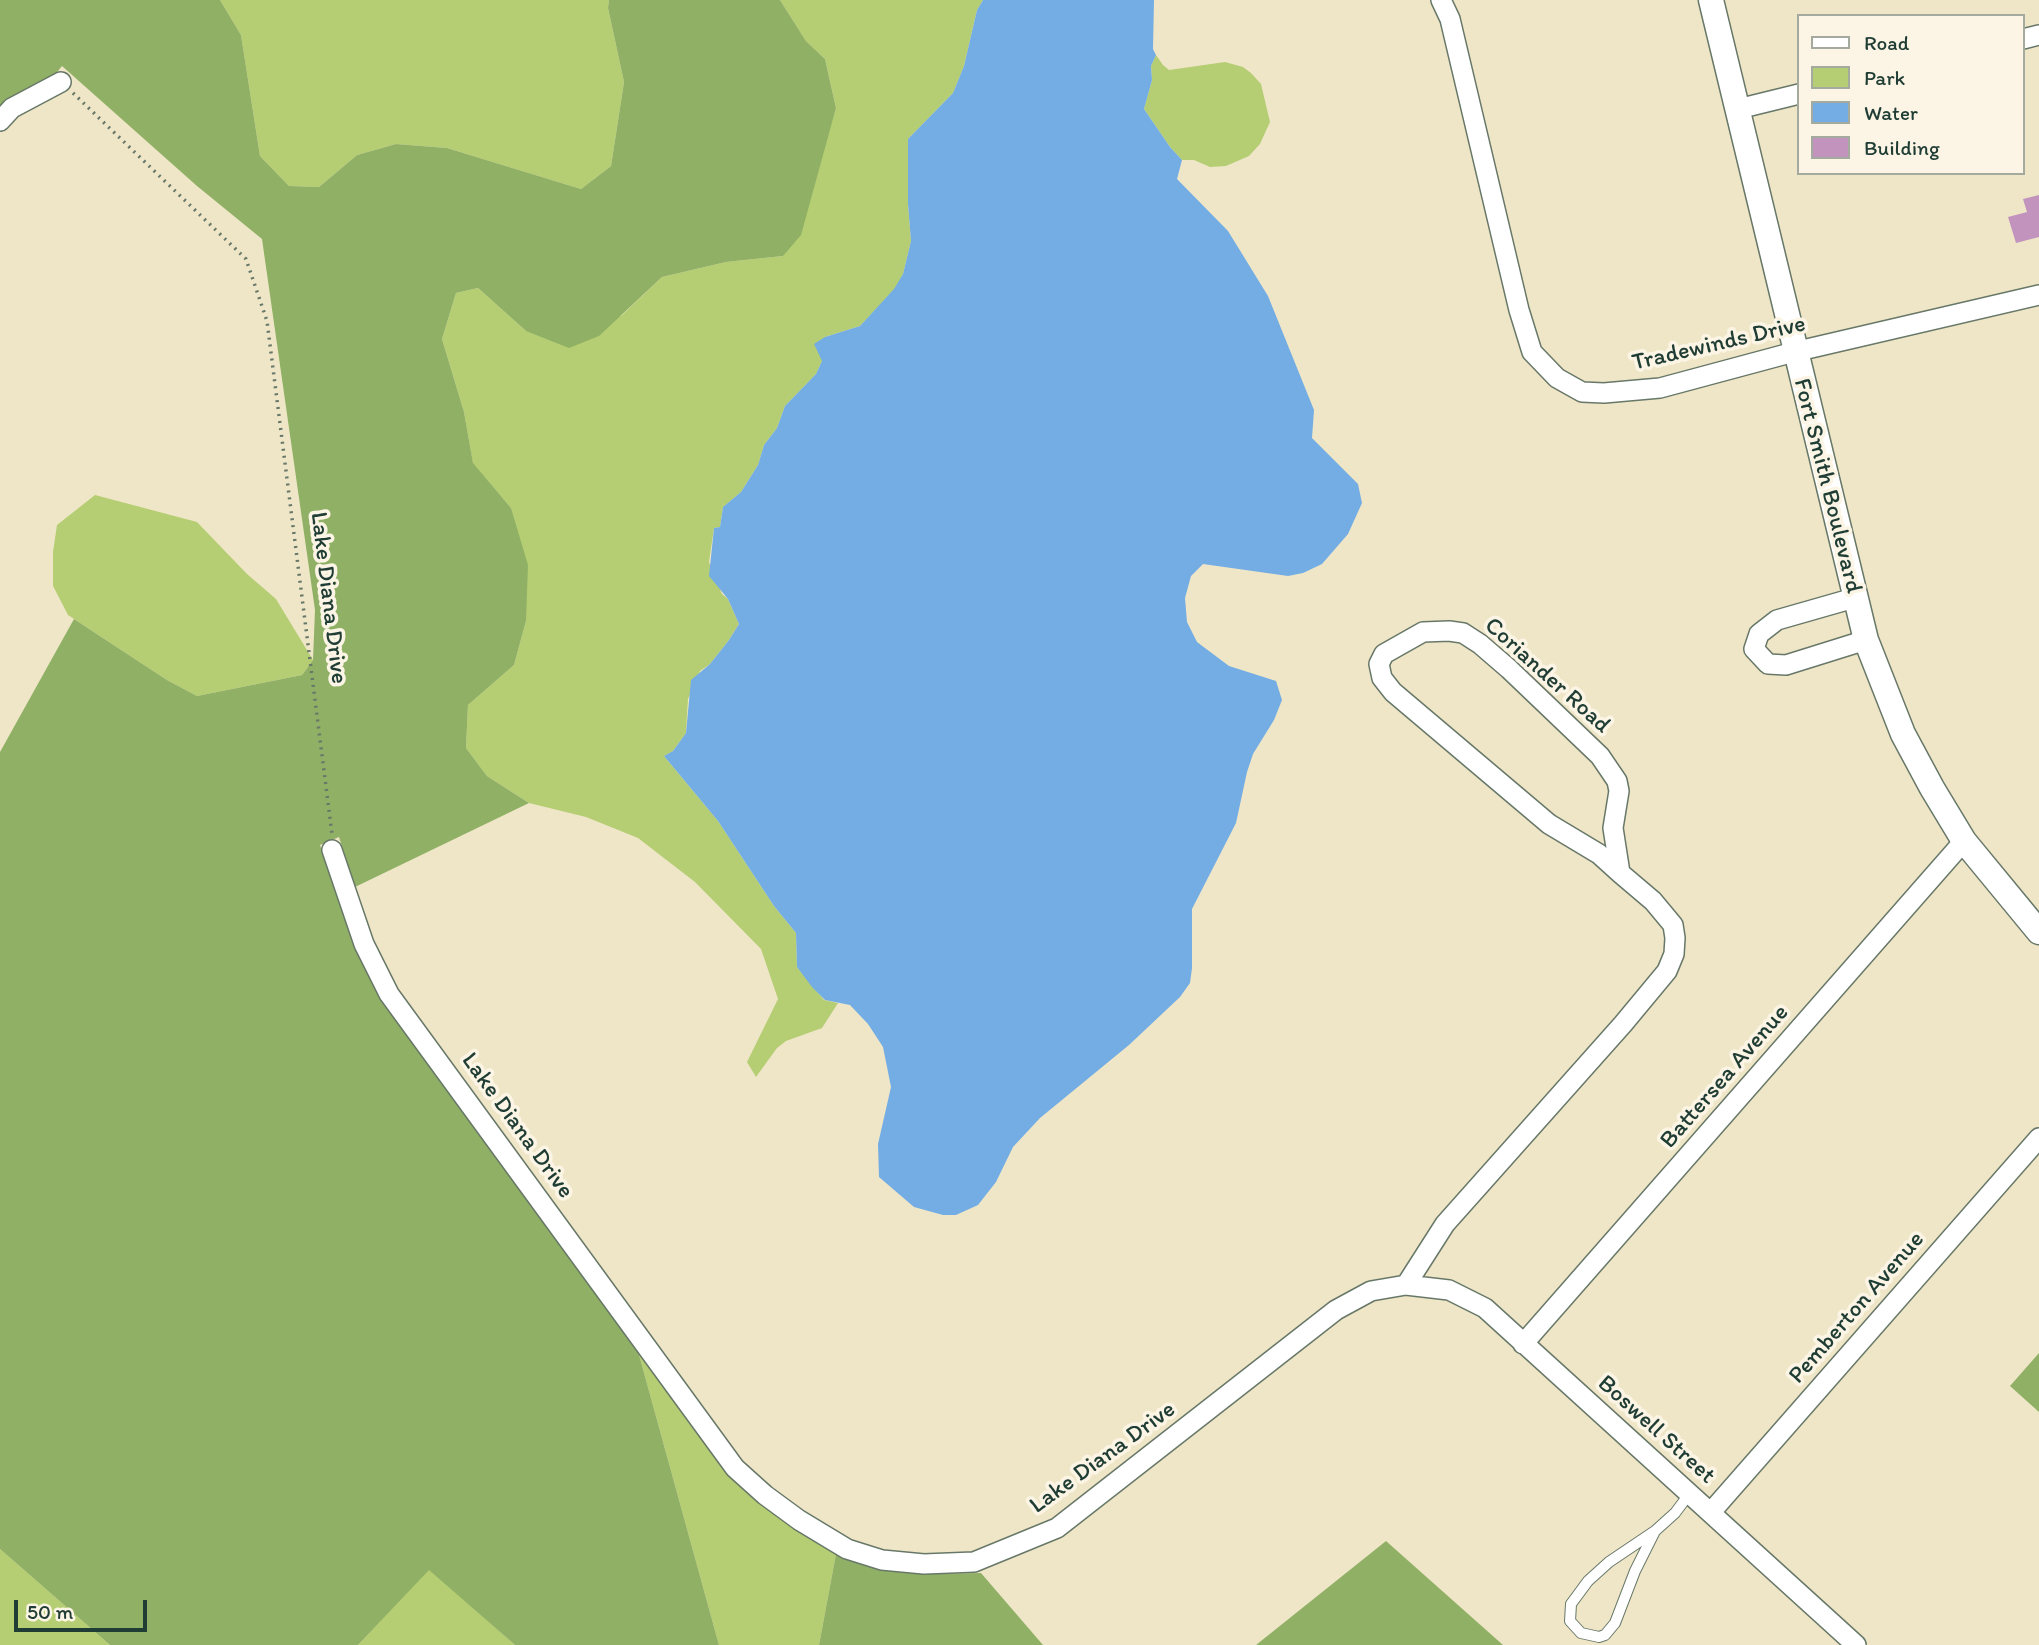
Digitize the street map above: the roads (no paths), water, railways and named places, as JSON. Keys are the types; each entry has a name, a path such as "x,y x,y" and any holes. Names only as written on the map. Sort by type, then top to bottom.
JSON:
{"street":[{"name":"Tradewinds Drive","path":"1441,0 1450,19 1519,310 1532,352 1557,378 1582,392 1604,393 1660,388 1794,352 2039,295"},
{"name":"Fort Smith Boulevard","path":"1711,0 1794,352 1866,640 1903,734 1964,841 2039,932"},
{"path":"0,121 12,108 61,82"},
{"path":"1738,109 1798,94"},
{"path":"1854,598 1777,620 1759,634 1754,649 1768,664 1786,665 1866,640"},
{"name":"Coriander Road","path":"1406,1285 1444,1224 1667,971 1674,954 1673,925 1653,901 1620,873 1599,854 1549,824 1393,692 1382,678 1379,664 1384,654 1423,632 1463,633 1509,669 1600,756 1617,781 1619,791 1613,828 1620,873"},
{"name":"Battersea Avenue","path":"1523,1344 1964,841"},
{"name":"Lake Diana Drive","path":"332,850 364,944 390,994 735,1468 790,1514 847,1549 890,1561 924,1564 974,1562 1057,1528 1336,1310 1371,1291 1406,1285"},
{"name":"Pemberton Avenue","path":"1711,1512 2039,1138"},
{"name":"Boswell Street","path":"1406,1285 1449,1290 1485,1308 1856,1645"}],"lane":[{"path":"1654,1531 1615,1623 1605,1635 1599,1637 1581,1633 1570,1621 1571,1605 1588,1581 1675,1513 1690,1493"}],"water":[{"path":"983,0 1154,0 1153,49 1156,55 1151,66 1152,80 1144,109 1182,160 1177,179 1228,231 1268,296 1314,410 1312,438 1358,484 1362,503 1348,534 1322,564 1303,573 1288,576 1203,564 1191,576 1185,598 1187,622 1197,642 1229,666 1276,681 1282,700 1274,720 1253,754 1236,823 1192,909 1190,983 1180,997 1129,1045 1040,1118 1013,1147 996,1182 978,1205 956,1215 943,1215 914,1207 879,1177 878,1144 891,1087 883,1047 868,1024 850,1005 825,1000 812,987 797,967 796,933 774,906 718,821 664,756 673,751 686,733 691,680 710,664 739,624 728,599 709,576 714,528 720,527 723,507 741,492 758,465 764,445 777,428 785,406 816,374 822,361 814,344 825,337 860,326 894,289 903,274 911,241 908,139 953,93 964,66 977,10"}]}
